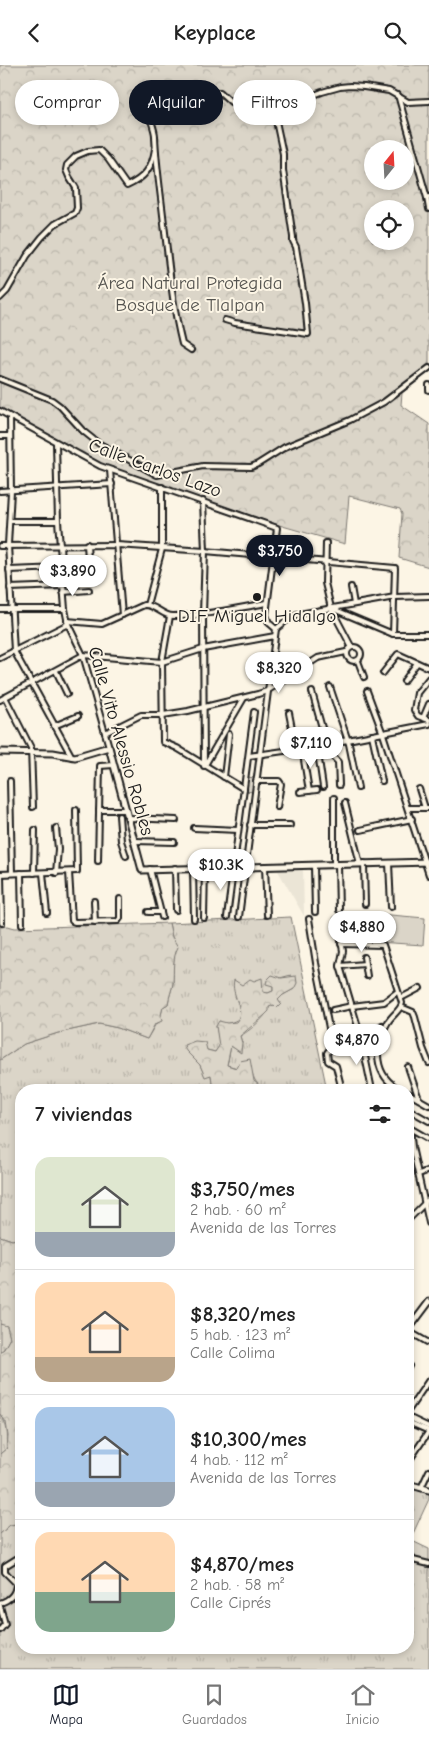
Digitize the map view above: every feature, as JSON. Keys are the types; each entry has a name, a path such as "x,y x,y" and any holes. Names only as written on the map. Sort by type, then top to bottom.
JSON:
{"street":[{"path":"316,95 340,87 364,87 377,88 398,95 408,102 429,101"},
{"path":"0,298 7,291 26,256 42,237 55,224 75,213 77,208 76,188 66,170 70,161 88,151 99,150 108,159 127,186 145,175 154,153 155,131 146,103 147,98 154,93 177,88 186,93 194,103 198,104 208,94 220,92 233,103"},
{"path":"398,95 428,197 429,209"},
{"path":"225,319 235,323 308,334 305,303 296,247 293,241 283,170 283,154 277,125"},
{"path":"155,142 173,302 182,344 191,350"},
{"path":"0,379 52,400 98,443 157,475 202,466 250,467 258,464 285,447 350,420 384,403 429,367"},
{"path":"429,385 429,390"},
{"name":"Calle Carlos Lazo","path":"0,411 88,461 277,528 274,557"},
{"path":"10,417 11,491 8,545 14,651 72,757"},
{"path":"0,436 10,436"},
{"name":"Calle Vito Alessio Robles","path":"56,443 62,586 68,623 83,655 143,872 150,869"},
{"path":"110,470 122,615"},
{"path":"0,491 112,484"},
{"path":"148,605 162,549 162,487"},
{"path":"203,501 205,551 203,614 204,766"},
{"path":"10,521 58,521"},
{"path":"326,543 325,583 330,608 351,646 361,653 358,661"},
{"path":"87,544 88,560"},
{"path":"0,546 117,545 395,568 393,634"},
{"path":"274,557 266,615 269,623 276,629"},
{"path":"9,570 61,568"},
{"path":"10,588 62,586"},
{"path":"351,587 354,604"},
{"path":"63,592 89,590"},
{"path":"239,917 276,629 293,616 330,608 395,597 429,596"},
{"path":"0,658 68,623 102,623 141,606 148,605 170,616 203,614 268,603"},
{"path":"330,608 393,634 429,634"},
{"path":"0,609 65,609"},
{"path":"170,616 162,662 163,742 177,748 243,791 254,794"},
{"path":"0,700 83,655 162,662 203,649 275,636"},
{"path":"105,733 141,715 163,715 244,698 267,691 318,658 346,652 351,646"},
{"path":"346,652 349,658 358,661"},
{"path":"383,673 398,654 429,668"},
{"path":"358,661 364,677"},
{"path":"404,681 417,663"},
{"path":"56,671 67,694"},
{"path":"255,677 269,678"},
{"path":"429,678 415,700 416,714 429,720"},
{"path":"330,687 348,740 358,788"},
{"path":"312,691 329,755 337,761 339,785"},
{"path":"367,691 427,862 429,875"},
{"path":"5,697 31,747 33,807"},
{"path":"204,766 244,698"},
{"path":"423,718 429,705"},
{"path":"227,917 254,712"},
{"path":"289,713 296,749"},
{"path":"54,726 78,716"},
{"path":"249,756 318,746 429,725"},
{"path":"224,777 229,734"},
{"path":"372,735 382,781"},
{"path":"318,746 323,787"},
{"path":"0,752 53,753 72,757 109,747"},
{"path":"302,748 309,791"},
{"path":"98,861 100,766 114,765"},
{"path":"10,781 12,873"},
{"path":"256,781 279,781 281,784 277,807"},
{"path":"408,808 427,808 419,789"},
{"path":"300,792 317,790"},
{"path":"334,798 339,910"},
{"path":"345,803 362,863 365,904"},
{"path":"2,923 0,874 75,872 78,869 76,810"},
{"path":"99,810 126,810"},
{"path":"119,816 121,841 126,856"},
{"path":"360,830 412,819"},
{"path":"119,825 129,820 176,820"},
{"path":"250,825 290,825"},
{"path":"56,828 58,849 56,873"},
{"path":"194,828 238,830"},
{"path":"34,873 35,830"},
{"path":"135,841 174,842"},
{"path":"148,912 161,914 150,869 427,862"},
{"path":"389,863 391,907"},
{"path":"265,865 267,915"},
{"path":"314,865 315,912"},
{"path":"193,868 194,919"},
{"path":"204,918 205,868"},
{"path":"175,869 176,910"},
{"path":"68,872 72,921 118,921 120,918 120,899"},
{"path":"21,873 22,924"},
{"path":"43,873 47,913"},
{"path":"94,901 95,922"},
{"path":"309,919 333,1047"},
{"path":"371,1084 361,1037 340,966 343,955 337,922 376,923"},
{"path":"341,944 383,945 400,998 401,1007 387,1023 377,1049 386,1079 391,1084"},
{"path":"364,957 367,976"},
{"path":"340,966 365,963"},
{"path":"400,998 420,988"},
{"path":"333,1010 384,1002 397,992"},
{"path":"401,1007 413,1012 429,1063"},
{"path":"340,1084 336,1066 328,1061 328,1050 346,1044 382,1025"},
{"path":"422,1042 429,1039"},
{"path":"408,1067 414,1084"},
{"path":"414,1084 419,1099"},
{"path":"414,1096 429,1105"},
{"path":"414,1112 429,1121"},
{"path":"414,1131 429,1139"},
{"path":"414,1155 427,1200 429,1223"},
{"path":"419,1174 429,1170"},
{"path":"414,1213 427,1200"},
{"path":"414,1320 429,1302"},
{"path":"414,1332 429,1343"},
{"path":"414,1402 429,1379"},
{"path":"414,1420 429,1427"},
{"path":"414,1425 429,1431 414,1454"},
{"path":"421,1488 429,1471"},
{"path":"414,1486 429,1490"},
{"path":"15,1560 5,1566 5,1572 15,1582"},
{"path":"414,1560 429,1564"},
{"path":"0,1630 4,1625 0,1604 10,1598 15,1591"}],"shaded area":[{"path":"303,867 304,916 277,869"}],"green space":[{"name":"Área Natural Protegida Bosque de Tlalpan","path":"0,65 429,65 429,372 402,393 401,405 429,424 429,567 399,558 402,514 400,509 349,496 345,544 279,525 104,466 0,410"},
{"path":"247,777 255,778 253,792 245,791"},
{"path":"379,914 425,918 423,945 377,942"},
{"path":"291,917 326,1084 257,1084 252,1072 227,1065 231,1046 240,1052 242,1043 240,1036 261,1019 269,1007 274,1005 277,1008 280,1004 278,1000 294,989 291,975 280,978 273,986 273,991 268,993 263,992 262,985 242,985 235,996 239,1005 240,1016 235,1021 216,1026 220,1046 215,1052 207,1050 186,1051 200,1065 205,1076 211,1075 212,1084 15,1084 15,1239 0,1236 0,1060 24,1044 58,1033 99,1024 118,1028 147,1039 161,1015 163,1007 168,1004 173,986 174,960 177,947 172,937 169,923"},
{"path":"169,923 172,937 178,947 174,960 173,986 168,1004 163,1007 162,1021 155,1024 147,1039 118,1028 99,1024 58,1033 24,1044 0,1060 0,927"},
{"path":"272,975 281,978 296,976 297,983 294,989 278,1000 281,1004 277,1008 274,1005 269,1007 269,1011 265,1015 240,1036 242,1043 241,1053 231,1046 227,1065 236,1068 240,1061 250,1059 254,1081 258,1084 212,1084 211,1075 205,1077 200,1065 186,1051 184,1045 195,1041 205,1042 207,1050 215,1052 219,1046 216,1026 219,1021 227,1023 236,1022 239,1017 240,1012 233,986 234,980 242,985 250,979 254,981 262,978 263,992 268,993 273,991 273,986 266,984"},
{"path":"0,1236 15,1239 15,1524 10,1525 0,1534 0,1454 7,1448 8,1436 6,1422 0,1414 0,1352 4,1349 10,1338 7,1326 0,1324"},
{"path":"0,1324 7,1325 10,1338 4,1349 0,1352"},
{"path":"0,1414 7,1430 7,1448 0,1454"},
{"path":"414,1489 429,1494 429,1499 414,1531"},
{"path":"15,1524 15,1654 414,1654 414,1542 429,1549 429,1669 0,1669 0,1534 10,1525"}],"place":[{"name":"DIF Miguel Hidalgo","path":"257,597"}]}
